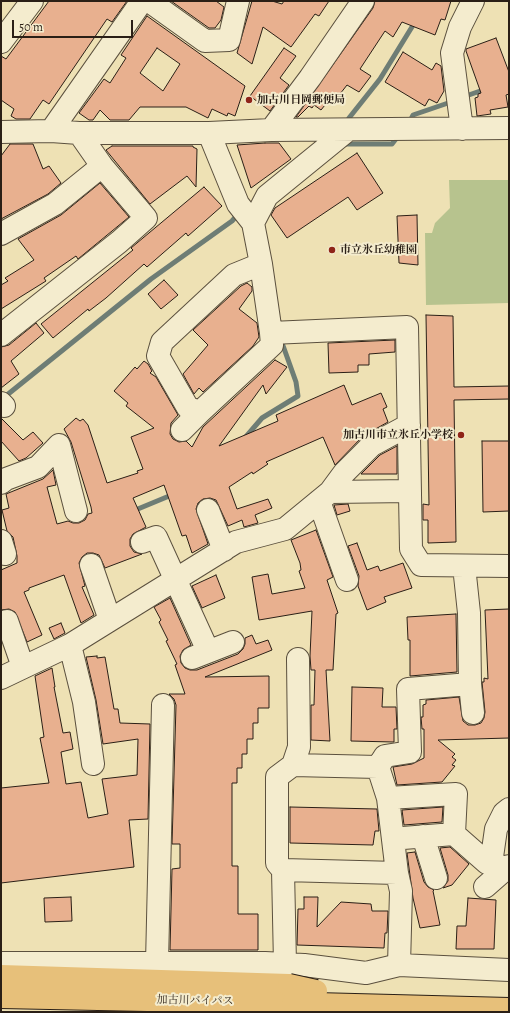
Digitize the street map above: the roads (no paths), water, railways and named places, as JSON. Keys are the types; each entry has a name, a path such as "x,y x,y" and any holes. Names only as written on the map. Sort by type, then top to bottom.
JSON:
{"highway":[{"path":"1,976 295,1000"},
{"name":"加古川バイパス","path":"1,997 295,1000 383,1005 509,1009"}],"street":[{"path":"1,42 32,1"},
{"path":"51,130 142,1"},
{"path":"149,1 205,41 229,40 238,1"},
{"path":"271,130 310,78 363,1"},
{"path":"462,129 452,54 460,28 473,1"},
{"path":"4,137 51,130 79,132 209,132 509,128"},
{"path":"252,223 267,196 348,130"},
{"path":"1,335 119,242 146,218 102,166 79,132"},
{"path":"182,430 272,345 261,264 252,223 238,204 209,132"},
{"path":"1,234 55,204 102,166"},
{"path":"200,412 188,408 158,356 162,342 234,275 261,264"},
{"path":"271,334 407,327 411,549 421,565 509,566"},
{"path":"1,678 70,645 236,542 285,529 324,496 372,445 409,424"},
{"path":"1,483 6,479 38,467 59,445 67,501"},
{"path":"324,496 410,491"},
{"path":"324,496 347,580"},
{"path":"208,510 224,550"},
{"path":"142,542 156,537 176,580 200,655 233,642"},
{"path":"91,565 110,620"},
{"path":"464,566 469,613 470,684 473,713"},
{"path":"8,621 23,667"},
{"path":"70,645 84,702 93,764"},
{"path":"295,1000 294,964 283,870 278,863 277,777 293,765 299,747 298,659"},
{"path":"378,767 385,756 410,752 408,689 470,684"},
{"path":"157,963 163,704"},
{"path":"293,765 378,767"},
{"path":"378,767 388,798 396,873 401,891 399,965"},
{"path":"388,798 456,794 454,834"},
{"path":"485,887 502,866 496,829 504,813 509,809"},
{"path":"436,878 413,837 454,834 487,863 502,866"},
{"path":"283,870 396,873"},
{"path":"1,963 294,964 417,979 509,984"},
{"path":"366,973 399,965 509,970"}],"waterway":[{"path":"349,118 380,79 415,22"},
{"path":"463,97 486,89"},
{"path":"409,123 413,115 454,101"},
{"path":"341,144 392,144 399,135"},
{"path":"2,399 151,279 232,221 239,213"},
{"path":"244,439 262,418 298,396 296,382 281,340"},
{"path":"133,511 174,494"}],"place":[{"name":"加古川日岡郵便局","path":"249,100"},
{"name":"市立氷丘幼稚園","path":"332,250"},
{"name":"加古川市立氷丘小学校","path":"461,435"}]}
